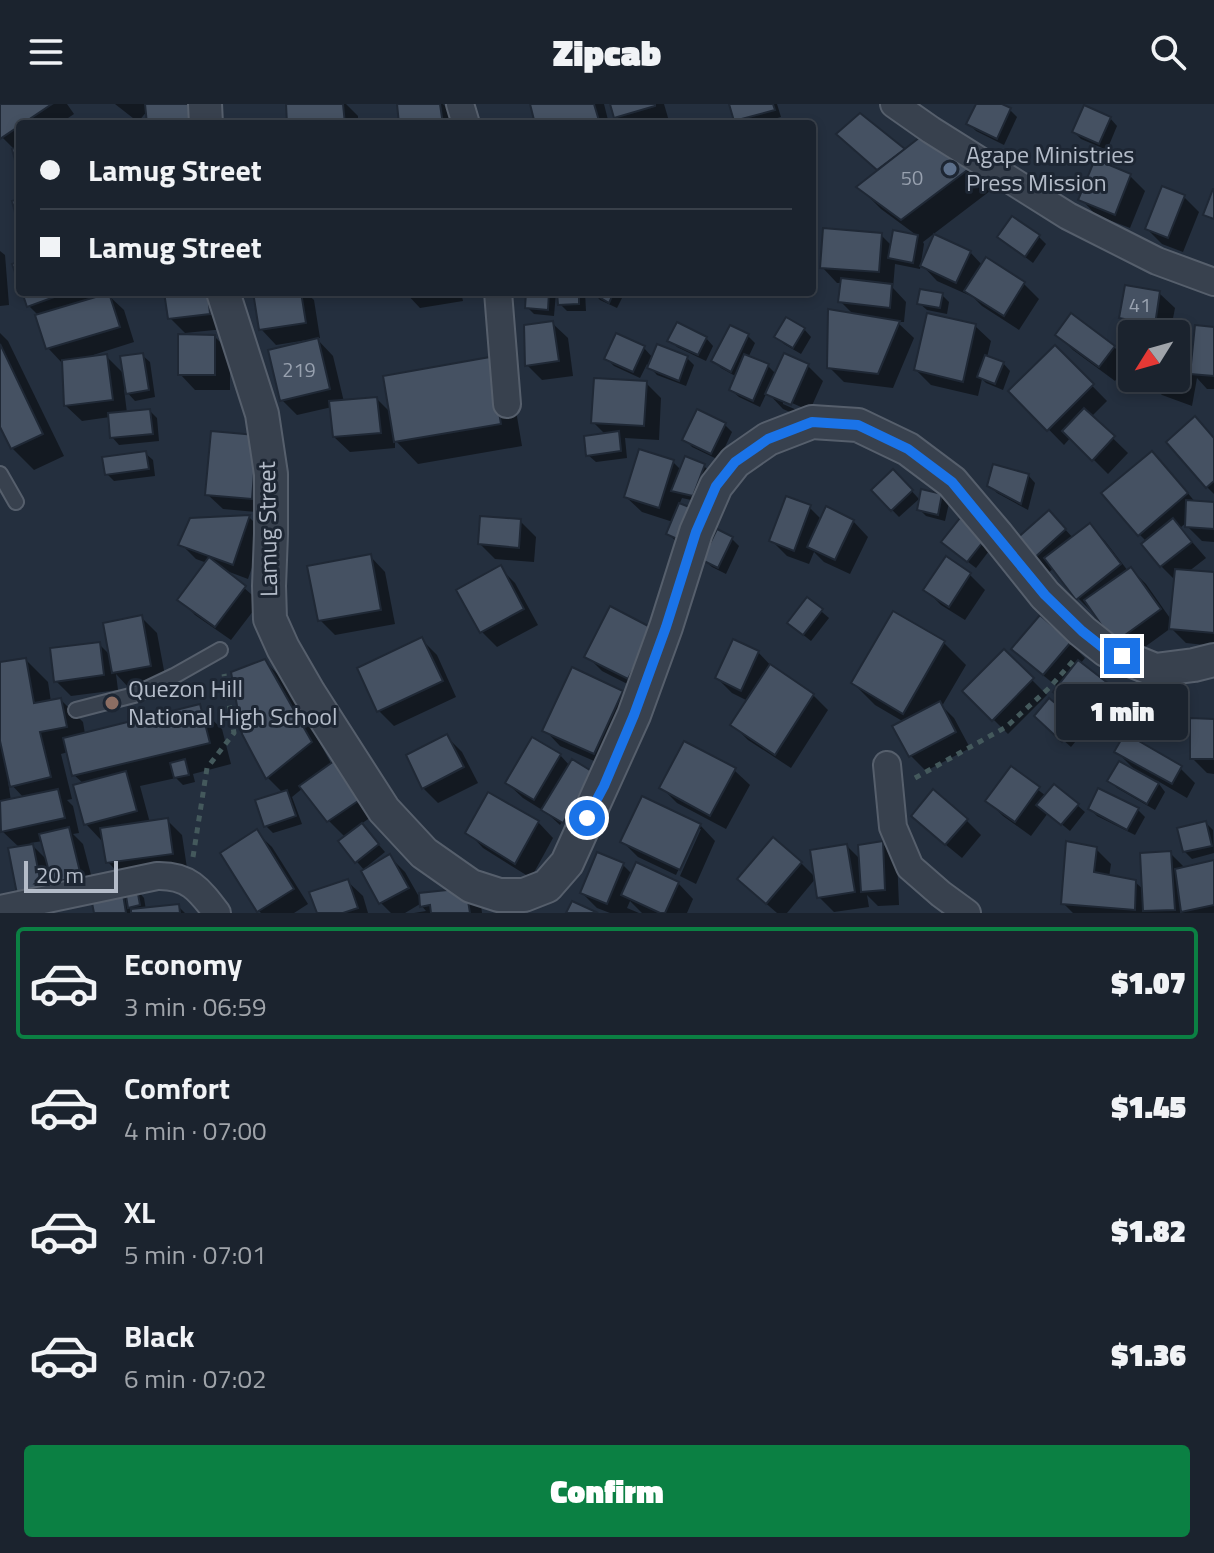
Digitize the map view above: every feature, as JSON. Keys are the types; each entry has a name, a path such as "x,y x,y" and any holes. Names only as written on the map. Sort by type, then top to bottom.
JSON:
{"street":[{"path":"894,104 1068,216 1157,261 1214,282"},
{"name":"Lamug Street","path":"224,296 262,414 271,474 269,629 384,810 424,853 471,886 499,895 524,895 547,886 567,863 634,715 696,532 716,486 735,462 768,439 812,422 858,425 908,449 952,482 1045,595 1106,650 1155,670 1214,660"},
{"path":"498,296 507,404"},
{"path":"888,774 893,827 910,867 967,913"},
{"path":"0,909 157,876 171,876 189,881 217,913"}],"lane":[{"path":"0,474 16,502"},
{"path":"76,710 134,695 220,650"}],"path":[{"path":"189,881 207,768 234,733 220,650"},
{"path":"888,774 905,784 1006,727 1049,688 1082,652"}],"building":[{"path":"0,104 52,104 28,120 16,120 16,128 0,139"},
{"path":"145,104 194,104 195,120 147,120"},
{"path":"286,104 343,104 345,120 287,120"},
{"path":"397,104 440,104 442,120 399,120"},
{"path":"530,104 594,104 599,120 534,120"},
{"path":"610,104 655,104 655,106 614,118"},
{"path":"729,104 773,104 775,110 738,120 734,120"},
{"path":"976,104 1002,104 1011,108 997,139 966,124"},
{"path":"1084,105 1111,117 1099,144 1072,132"},
{"path":"860,113 905,149 877,170 836,134"},
{"path":"924,134 970,168 901,220 856,187"},
{"path":"1095,159 1131,174 1115,215 1078,200"},
{"path":"1162,186 1185,195 1168,238 1145,229"},
{"path":"1214,189 1214,219 1203,215"},
{"path":"1012,216 1040,235 1025,257 997,237"},
{"path":"823,228 882,233 879,272 820,268"},
{"path":"893,230 918,235 913,263 888,258"},
{"path":"934,234 971,251 956,283 920,266"},
{"path":"986,257 1025,282 1004,316 964,291"},
{"path":"841,278 892,284 890,308 838,302"},
{"path":"1125,285 1160,291 1156,320 1119,318"},
{"path":"920,289 943,293 940,308 917,304"},
{"path":"23,296 57,296 27,307"},
{"path":"99,296 110,296 120,327 46,349 35,315"},
{"path":"165,296 208,296 210,314 168,319"},
{"path":"254,296 302,296 306,323 259,330"},
{"path":"526,296 549,296 548,310 525,308"},
{"path":"557,296 579,296 579,304 558,305"},
{"path":"598,296 612,296 609,303"},
{"path":"828,309 900,321 878,374 827,368"},
{"path":"927,313 976,324 963,382 914,370"},
{"path":"1071,313 1115,346 1099,367 1055,335"},
{"path":"786,317 805,328 793,348 774,337"},
{"path":"553,321 559,361 525,366 524,325"},
{"path":"677,322 707,337 698,355 667,341"},
{"path":"730,325 749,334 731,372 711,361"},
{"path":"1195,325 1214,327 1214,376 1190,374"},
{"path":"616,333 645,346 633,372 604,359"},
{"path":"178,334 215,335 215,375 178,375"},
{"path":"318,338 330,389 280,401 268,350"},
{"path":"0,344 43,434 11,449 0,427"},
{"path":"657,344 688,356 679,381 647,368"},
{"path":"1055,345 1094,384 1047,431 1008,391"},
{"path":"143,353 149,390 126,394 120,356"},
{"path":"784,353 809,364 791,405 765,394"},
{"path":"107,354 113,400 64,406 62,360"},
{"path":"744,354 769,364 753,401 729,390"},
{"path":"985,355 1004,362 995,384 977,377"},
{"path":"490,357 501,424 394,442 383,376"},
{"path":"594,378 647,381 644,426 591,423"},
{"path":"377,397 381,433 333,437 329,401"},
{"path":"1084,408 1115,436 1092,461 1062,431"},
{"path":"150,409 153,434 110,438 108,413"},
{"path":"697,409 726,423 711,454 682,440"},
{"path":"1195,416 1214,438 1214,481 1206,488 1166,442"},
{"path":"211,431 257,435 252,499 205,495"},
{"path":"619,431 621,451 586,456 584,436"},
{"path":"639,449 674,460 659,508 624,497"},
{"path":"146,451 149,469 105,475 102,457"},
{"path":"1152,451 1188,493 1138,536 1101,493"},
{"path":"685,456 705,464 693,496 671,491"},
{"path":"993,464 1029,474 1021,504 987,486"},
{"path":"893,469 913,490 891,511 871,490"},
{"path":"921,489 942,494 938,515 917,510"},
{"path":"786,496 811,505 794,551 769,541"},
{"path":"1186,500 1214,502 1214,529 1185,527"},
{"path":"679,503 697,510 684,542 666,534"},
{"path":"826,506 854,520 835,560 807,547"},
{"path":"1049,510 1066,529 1032,560 1015,540"},
{"path":"250,515 233,565 178,545 190,518"},
{"path":"480,516 521,519 519,548 478,544"},
{"path":"960,518 986,538 967,562 941,542"},
{"path":"1173,518 1192,542 1160,567 1141,544"},
{"path":"1090,523 1121,564 1076,600 1044,558"},
{"path":"717,529 733,537 718,568 702,560"},
{"path":"371,554 381,610 318,621 307,566"},
{"path":"946,556 971,573 949,607 923,590"},
{"path":"209,557 246,586 215,627 177,600"},
{"path":"501,565 524,609 480,633 456,590"},
{"path":"1131,567 1161,609 1114,643 1084,600"},
{"path":"1175,569 1214,572 1214,633 1169,629"},
{"path":"807,597 823,609 803,635 787,623"},
{"path":"610,606 654,629 628,679 584,657"},
{"path":"893,611 945,641 903,714 851,683"},
{"path":"142,615 151,666 112,673 103,623"},
{"path":"1040,615 1071,642 1043,675 1011,649"},
{"path":"422,637 443,681 377,712 357,668"},
{"path":"733,639 759,651 741,691 715,678"},
{"path":"100,642 104,675 54,682 50,648"},
{"path":"1004,649 1034,678 992,721 962,691"},
{"path":"26,658 34,703 61,698 67,727 40,732 51,777 10,787 0,741 0,662"},
{"path":"265,659 312,742 266,779 242,734 231,672"},
{"path":"1078,660 1118,691 1093,723 1053,692"},
{"path":"770,664 814,694 775,755 730,725"},
{"path":"572,667 623,691 594,754 542,731"},
{"path":"1049,698 1078,722 1062,742 1034,716"},
{"path":"940,701 956,732 909,757 892,726"},
{"path":"200,704 210,743 72,776 63,738"},
{"path":"1190,718 1214,719 1214,759 1190,759"},
{"path":"1125,733 1182,766 1172,784 1114,752"},
{"path":"447,734 464,767 422,789 406,755"},
{"path":"532,737 561,754 534,800 505,783"},
{"path":"684,741 736,768 710,816 659,788"},
{"path":"185,759 189,775 174,778 170,763"},
{"path":"572,759 593,772 563,823 541,810"},
{"path":"334,761 361,799 327,822 299,786"},
{"path":"1119,761 1159,783 1147,804 1107,781"},
{"path":"1011,766 1040,787 1015,822 985,801"},
{"path":"126,771 137,811 84,825 73,785"},
{"path":"1054,784 1079,804 1061,825 1036,805"},
{"path":"1098,788 1139,808 1127,830 1088,809"},
{"path":"58,789 65,818 1,832 0,801"},
{"path":"933,789 968,819 945,845 911,816"},
{"path":"287,790 296,816 264,827 255,800"},
{"path":"488,792 539,821 515,864 465,833"},
{"path":"642,796 701,824 680,870 620,842"},
{"path":"168,818 173,854 106,863 100,828"},
{"path":"1206,821 1212,846 1183,852 1177,828"},
{"path":"362,823 379,844 355,863 338,841"},
{"path":"69,827 81,876 52,883 39,834"},
{"path":"257,829 294,889 257,912 220,853"},
{"path":"773,837 802,862 766,904 737,879"},
{"path":"883,841 885,890 861,892 858,845"},
{"path":"1066,841 1097,847 1094,872 1136,880 1135,910 1061,904"},
{"path":"33,844 42,889 17,894 8,848"},
{"path":"847,844 855,892 817,898 810,850"},
{"path":"1171,851 1175,910 1143,911 1140,853"},
{"path":"597,852 624,863 607,904 580,893"},
{"path":"390,854 409,888 379,904 361,871"},
{"path":"1214,860 1214,905 1181,912 1175,869"},
{"path":"636,862 679,882 665,913 621,895"},
{"path":"348,879 358,908 343,913 317,913 309,892"},
{"path":"122,888 126,913 94,913 90,893"},
{"path":"137,888 140,905 128,908 125,890"},
{"path":"466,888 470,913 431,913 430,905 420,907 419,893"},
{"path":"572,901 598,913 566,913"},
{"path":"179,904 180,913 131,913 131,909"}],"place":[{"name":"Agape Ministries Press Mission","path":"950,169"},
{"name":"Quezon Hill National High School","path":"112,703"}],"route":[{"path":"587,818 634,715 696,532 716,486 735,462 768,439 812,422 858,425 908,449 952,482 1045,595 1082,631 1106,650 1122,656"}]}
